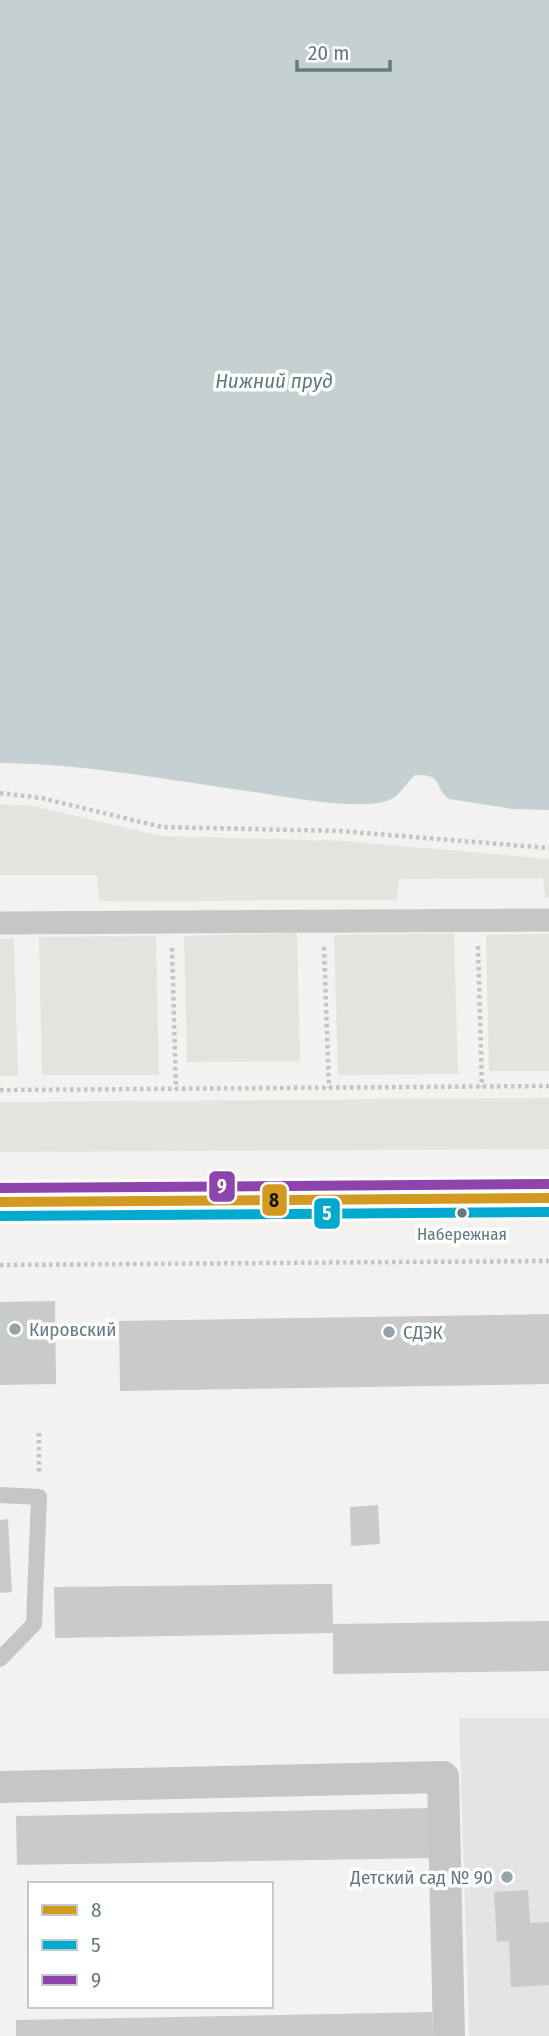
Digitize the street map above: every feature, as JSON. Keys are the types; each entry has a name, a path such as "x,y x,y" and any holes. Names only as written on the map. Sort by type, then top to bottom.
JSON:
{"main road":[{"path":"0,1202 549,1198"}],"street":[{"path":"0,923 549,920"},
{"path":"0,1787 443,1777 449,2036"}],"lane":[{"path":"0,1495 40,1496 34,1624 3,1650"}],"path":[{"path":"0,793 41,798 162,827 340,831 549,848"},
{"path":"323,921 329,1088"},
{"path":"478,921 482,1087"},
{"path":"171,922 176,1089"},
{"path":"0,1090 549,1086"},
{"path":"0,1265 549,1261"},
{"path":"39,1433 40,1496"}],"shaded area":[{"path":"0,804 33,806 160,836 344,841 549,859 549,897 545,897 543,878 399,879 397,900 99,901 97,875 0,875"},
{"path":"297,933 300,1061 187,1062 184,936"},
{"path":"454,933 458,1074 338,1075 334,935"},
{"path":"549,934 549,1071 489,1071 486,935"},
{"path":"156,936 159,1075 42,1075 39,937"},
{"path":"0,939 14,939 18,1076 0,1076"},
{"path":"549,1098 549,1149 0,1152 0,1102"},
{"name":"Детский сад № 90","path":"459,1718 549,1718 549,2036 469,2036"}],"water":[{"name":"Нижний пруд","path":"0,0 549,0 549,810 513,809 449,799 431,776 424,775 415,775 389,800 371,804 340,804 98,770 0,763"}],"building":[{"path":"55,1301 56,1384 0,1385 0,1302"},
{"path":"549,1314 549,1384 120,1391 119,1321"},
{"path":"378,1505 380,1544 351,1546 350,1507"},
{"path":"8,1519 12,1592 0,1593 0,1520"},
{"path":"332,1584 333,1624 549,1621 549,1671 333,1674 333,1633 55,1638 54,1587"},
{"path":"432,1808 433,1858 17,1865 16,1816"},
{"name":"Детский сад № 90","path":"528,1890 530,1923 549,1922 549,1985 511,1987 509,1941 497,1942 494,1892"},
{"path":"432,2012 433,2036 16,2036 16,2020"}],"transit line":[{"name":"9","path":"0,1188 549,1184"},
{"name":"8","path":"0,1202 549,1198"},
{"name":"5","path":"0,1216 549,1212"}],"place":[{"name":"Набережная","path":"462,1213"},
{"name":"Кировский","path":"15,1329"},
{"name":"СДЭК","path":"389,1332"},
{"name":"Детский сад № 90","path":"507,1877"}]}
